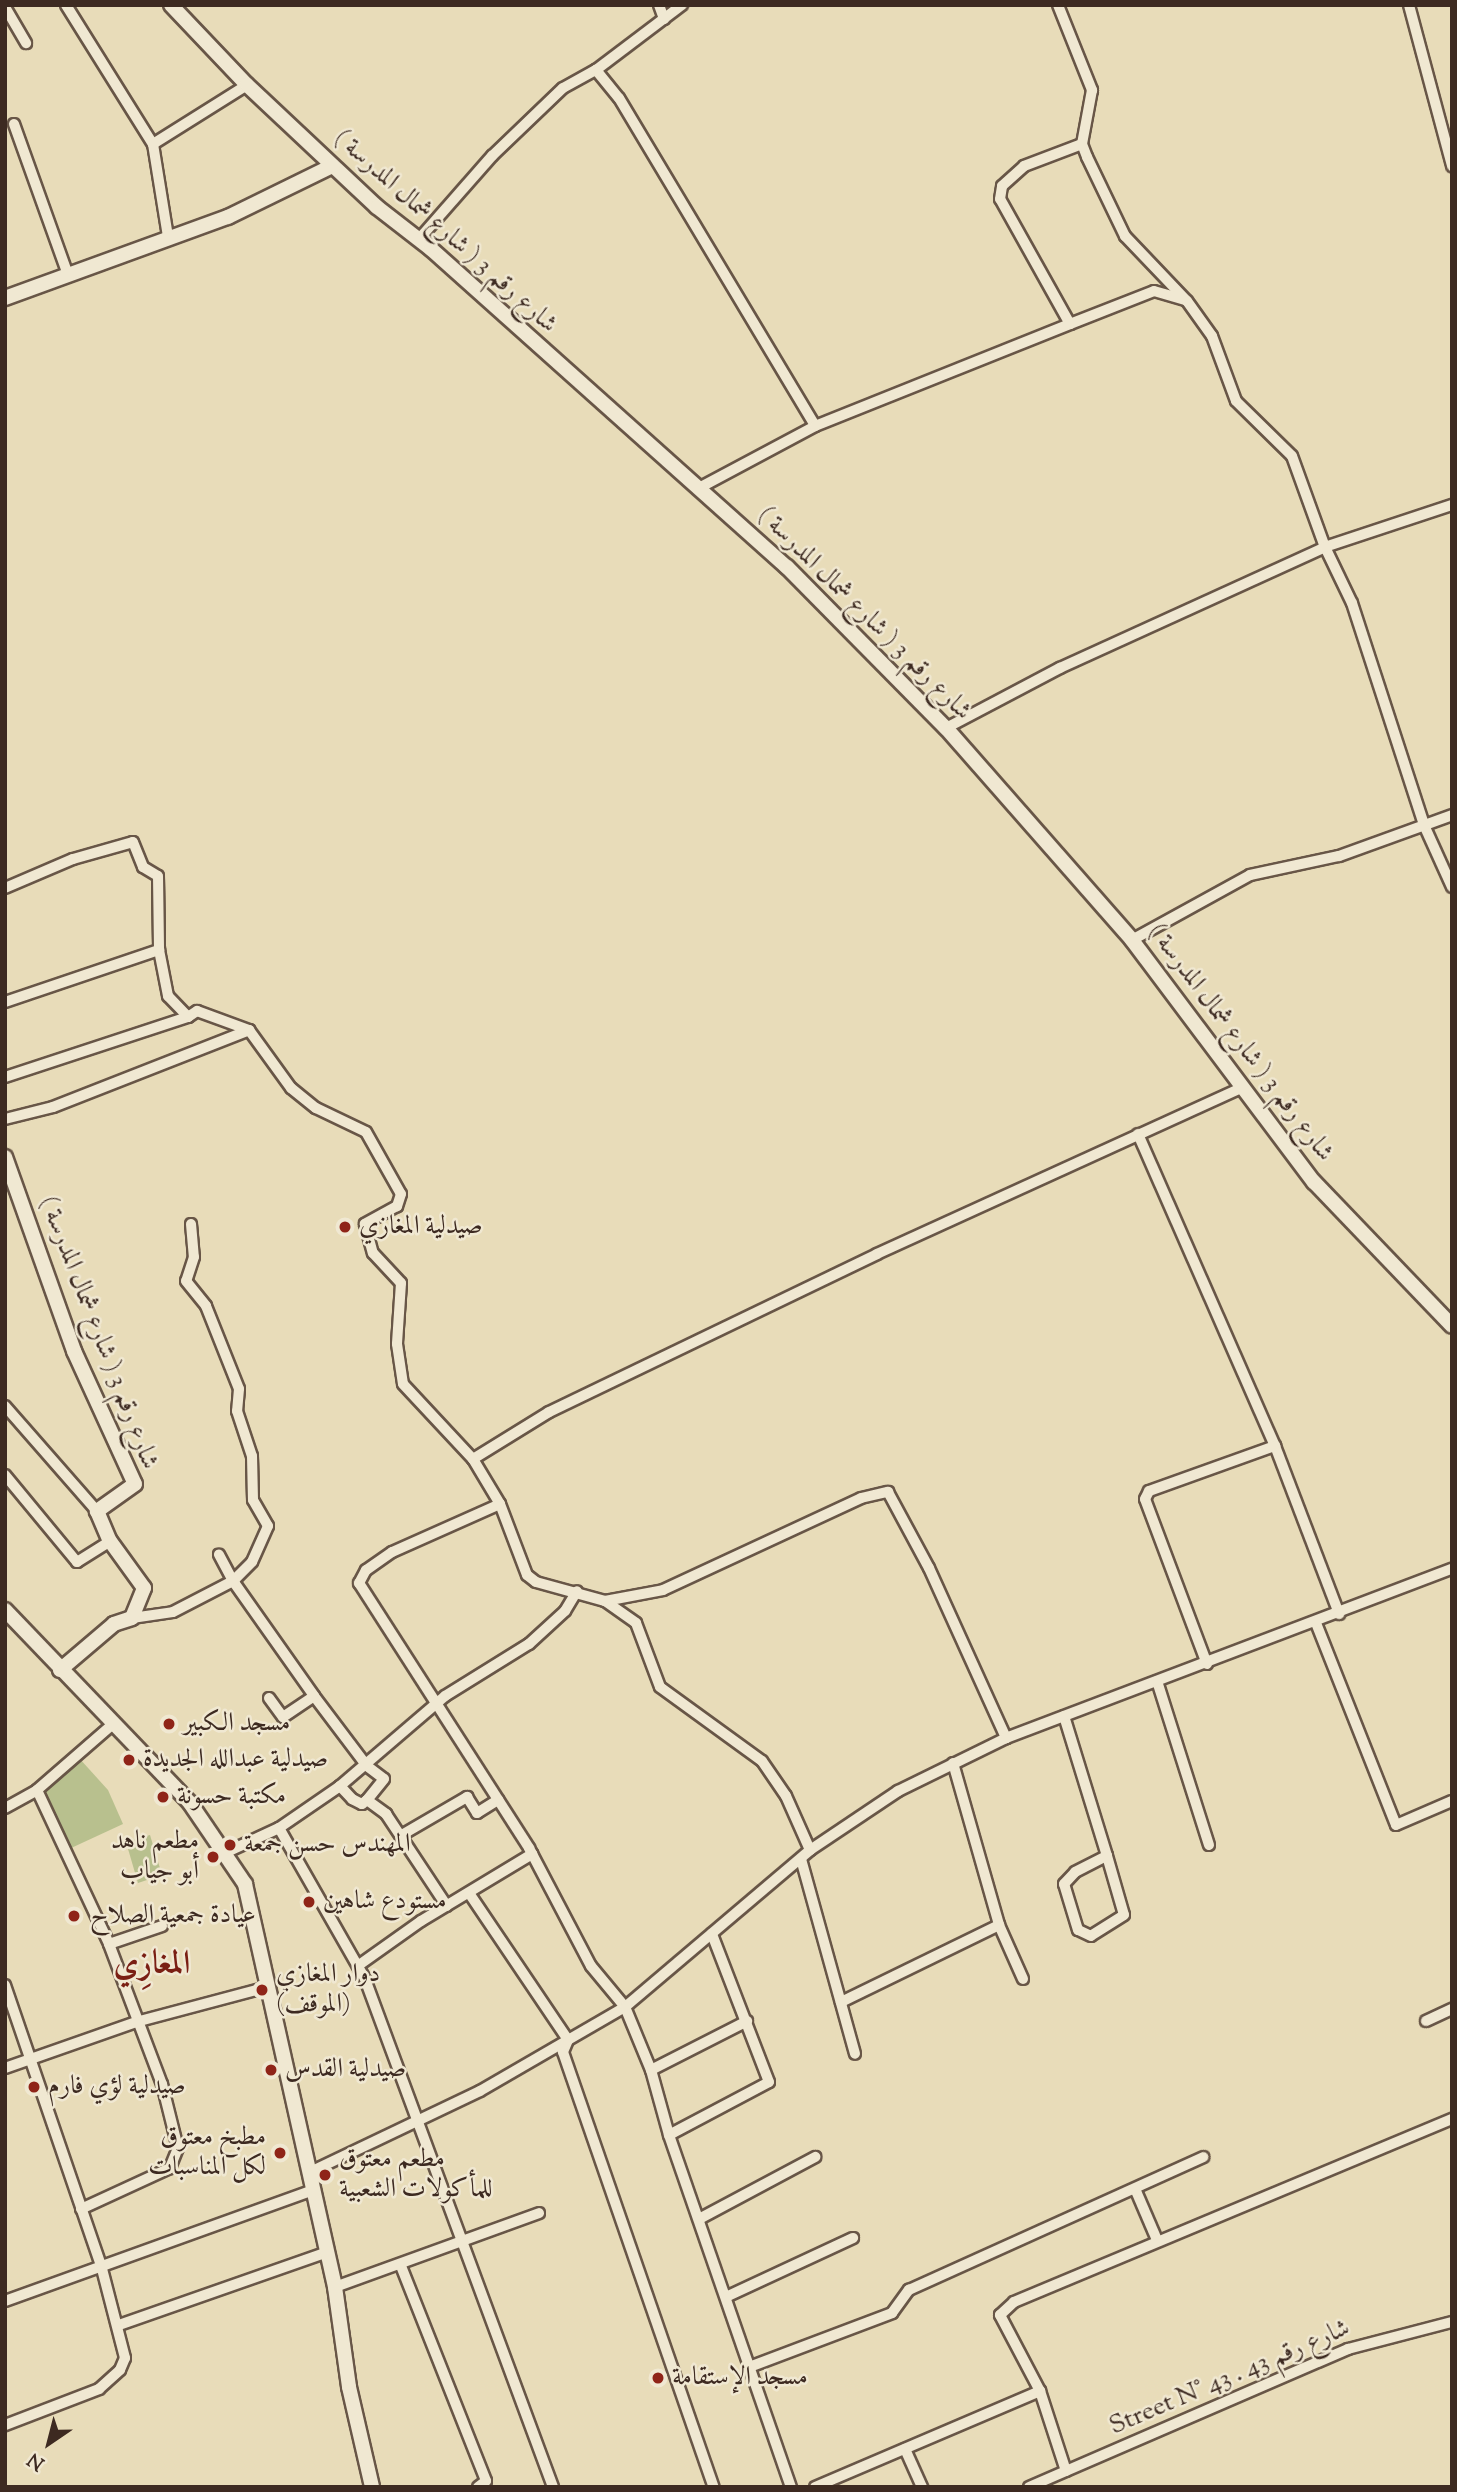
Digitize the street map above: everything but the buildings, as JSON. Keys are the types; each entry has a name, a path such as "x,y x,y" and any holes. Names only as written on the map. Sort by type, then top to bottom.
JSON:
{"street":[{"path":"66,5 153,144 169,237"},
{"name":"شارع رقم 3 ( شارع شمال المدرسة )","path":"171,5 247,85 332,166 419,239 800,579 946,728 1132,940 1314,1182 1452,1326"},
{"path":"659,5 664,19"},
{"path":"419,239 492,156 563,88 596,70 682,5"},
{"path":"1058,5 1092,90 1082,144 1125,236 1187,300 1212,336 1236,401 1292,456 1325,547 1352,603 1424,825 1452,887"},
{"path":"1409,5 1452,166"},
{"path":"5,7 26,43"},
{"path":"596,70 619,98 814,426"},
{"path":"153,144 247,85"},
{"path":"14,124 68,275"},
{"path":"1070,324 1000,199 1002,186 1024,166 1082,144"},
{"path":"5,298 228,217 332,166"},
{"path":"699,488 814,426 1070,324 1154,292 1187,300"},
{"path":"946,728 1060,668 1325,547 1452,505"},
{"path":"1132,940 1250,875 1339,856 1452,816"},
{"path":"5,888 73,859 133,842 143,867 158,876 159,950 168,996 188,1017"},
{"path":"5,1002 159,950"},
{"path":"5,1077 188,1017 197,1011 249,1030 291,1088 316,1108 366,1132 401,1194 397,1206 365,1224 373,1253 401,1283 397,1344 403,1384 473,1460 500,1504 527,1575 548,1586 577,1591 605,1601 636,1623 660,1687 762,1761 786,1796 810,1850"},
{"path":"5,1119 53,1107 249,1030"},
{"path":"473,1460 549,1412 1241,1088"},
{"path":"1138,1134 1275,1446 1339,1614"},
{"name":"شارع رقم 3 ( شارع شمال المدرسة )","path":"5,1157 74,1351 135,1484 97,1511"},
{"path":"60,1670 114,1624 132,1618 173,1612 233,1581 252,1562 268,1526 253,1500 252,1455 237,1411 239,1389 206,1306 186,1281 194,1257 191,1224"},
{"path":"5,1406 97,1511 110,1541 144,1588 132,1618"},
{"path":"1207,1664 1145,1499 1149,1491 1275,1446"},
{"path":"5,1475 77,1562 110,1541"},
{"path":"605,1601 663,1590 861,1498 888,1493 929,1568 1006,1738"},
{"path":"500,1504 392,1552 359,1579 531,1854 591,1966 625,2007 651,2070 669,2135 728,2296 791,2487"},
{"path":"219,1555 233,1581 314,1696 366,1763 384,1779 362,1804 352,1799 340,1786"},
{"path":"310,2172 415,2124 625,2007 810,1850 898,1791 1006,1738 1316,1623 1452,1569"},
{"path":"227,1852 279,1828 340,1786 439,1705 445,1696 529,1644 565,1611 577,1591"},
{"path":"5,1610 182,1794 227,1852 246,1884 328,2252 349,2387 372,2487"},
{"path":"1316,1623 1396,1825 1452,1801"},
{"path":"1157,1681 1209,1845"},
{"path":"269,1698 283,1717 314,1696"},
{"path":"1064,1716 1107,1856 1124,1915 1091,1936 1078,1930 1064,1884 1075,1872 1107,1856"},
{"path":"5,1808 37,1790 113,1724"},
{"path":"953,1763 999,1925 1023,1979"},
{"path":"37,1790 109,1944 136,2022 162,2084 178,2148 170,2168 81,2209"},
{"path":"400,1836 467,1797 477,1813 498,1800"},
{"path":"367,1800 386,1814 447,1906"},
{"path":"279,1828 359,1965 415,2124 553,2487"},
{"path":"359,1965 531,1854"},
{"path":"800,1859 855,2054"},
{"path":"469,1893 568,2040"},
{"path":"841,2002 999,1925"},
{"path":"109,1944 162,1926"},
{"path":"669,2135 769,2082 712,1934"},
{"path":"5,1985 100,2264 119,2325 125,2358 111,2381 5,2425"},
{"path":"5,2068 29,2057 136,2022 268,1987"},
{"path":"1426,2021 1452,2009"},
{"path":"651,2070 747,2021"},
{"path":"568,2040 563,2052 714,2487"},
{"path":"1066,2471 1040,2391 1000,2315 1014,2302 1452,2119"},
{"path":"699,2218 815,2157"},
{"path":"752,2366 892,2313 909,2290 1136,2191 1203,2157"},
{"path":"5,2301 100,2264 313,2190"},
{"path":"1136,2191 1157,2240"},
{"path":"335,2287 401,2266 539,2213"},
{"path":"728,2296 853,2238"},
{"path":"119,2325 328,2252"},
{"path":"401,2266 486,2481 478,2487"},
{"name":"Street N° 43 . شارع رقم 43","path":"1029,2487 1348,2350 1452,2322"},
{"path":"815,2487 1040,2391"},
{"path":"905,2449 922,2487"}],"green space":[{"path":"79,1758 108,1790 123,1824 69,1849 39,1790"},
{"path":"150,1835 162,1875 138,1883 126,1842"}],"place":[{"name":"صيدلية المغازي","path":"345,1227"},
{"name":"مسجد الكبير","path":"169,1724"},
{"name":"صيدلية عبدالله الجديدة","path":"129,1760"},
{"name":"مكتبة حسونة","path":"163,1797"},
{"name":"المهندس حسن جمعة","path":"230,1845"},
{"name":"مطعم ناهد أبو جياب","path":"213,1857"},
{"name":"مستودع شاهين","path":"309,1902"},
{"name":"عيادة جمعية الصلاح","path":"74,1916"},
{"name":"دوار المغازي (الموقف)","path":"262,1990"},
{"name":"صيدلية القدس","path":"271,2070"},
{"name":"صيدلية لؤي فارم","path":"34,2087"},
{"name":"مطبخ معتوق لكل المناسبات","path":"280,2153"},
{"name":"مطعم معتوق للمأكولات الشعبية","path":"325,2175"},
{"name":"مسجد الإستقامة","path":"658,2378"}],"district":[{"name":"المغازِي","path":"152,1966"}]}
